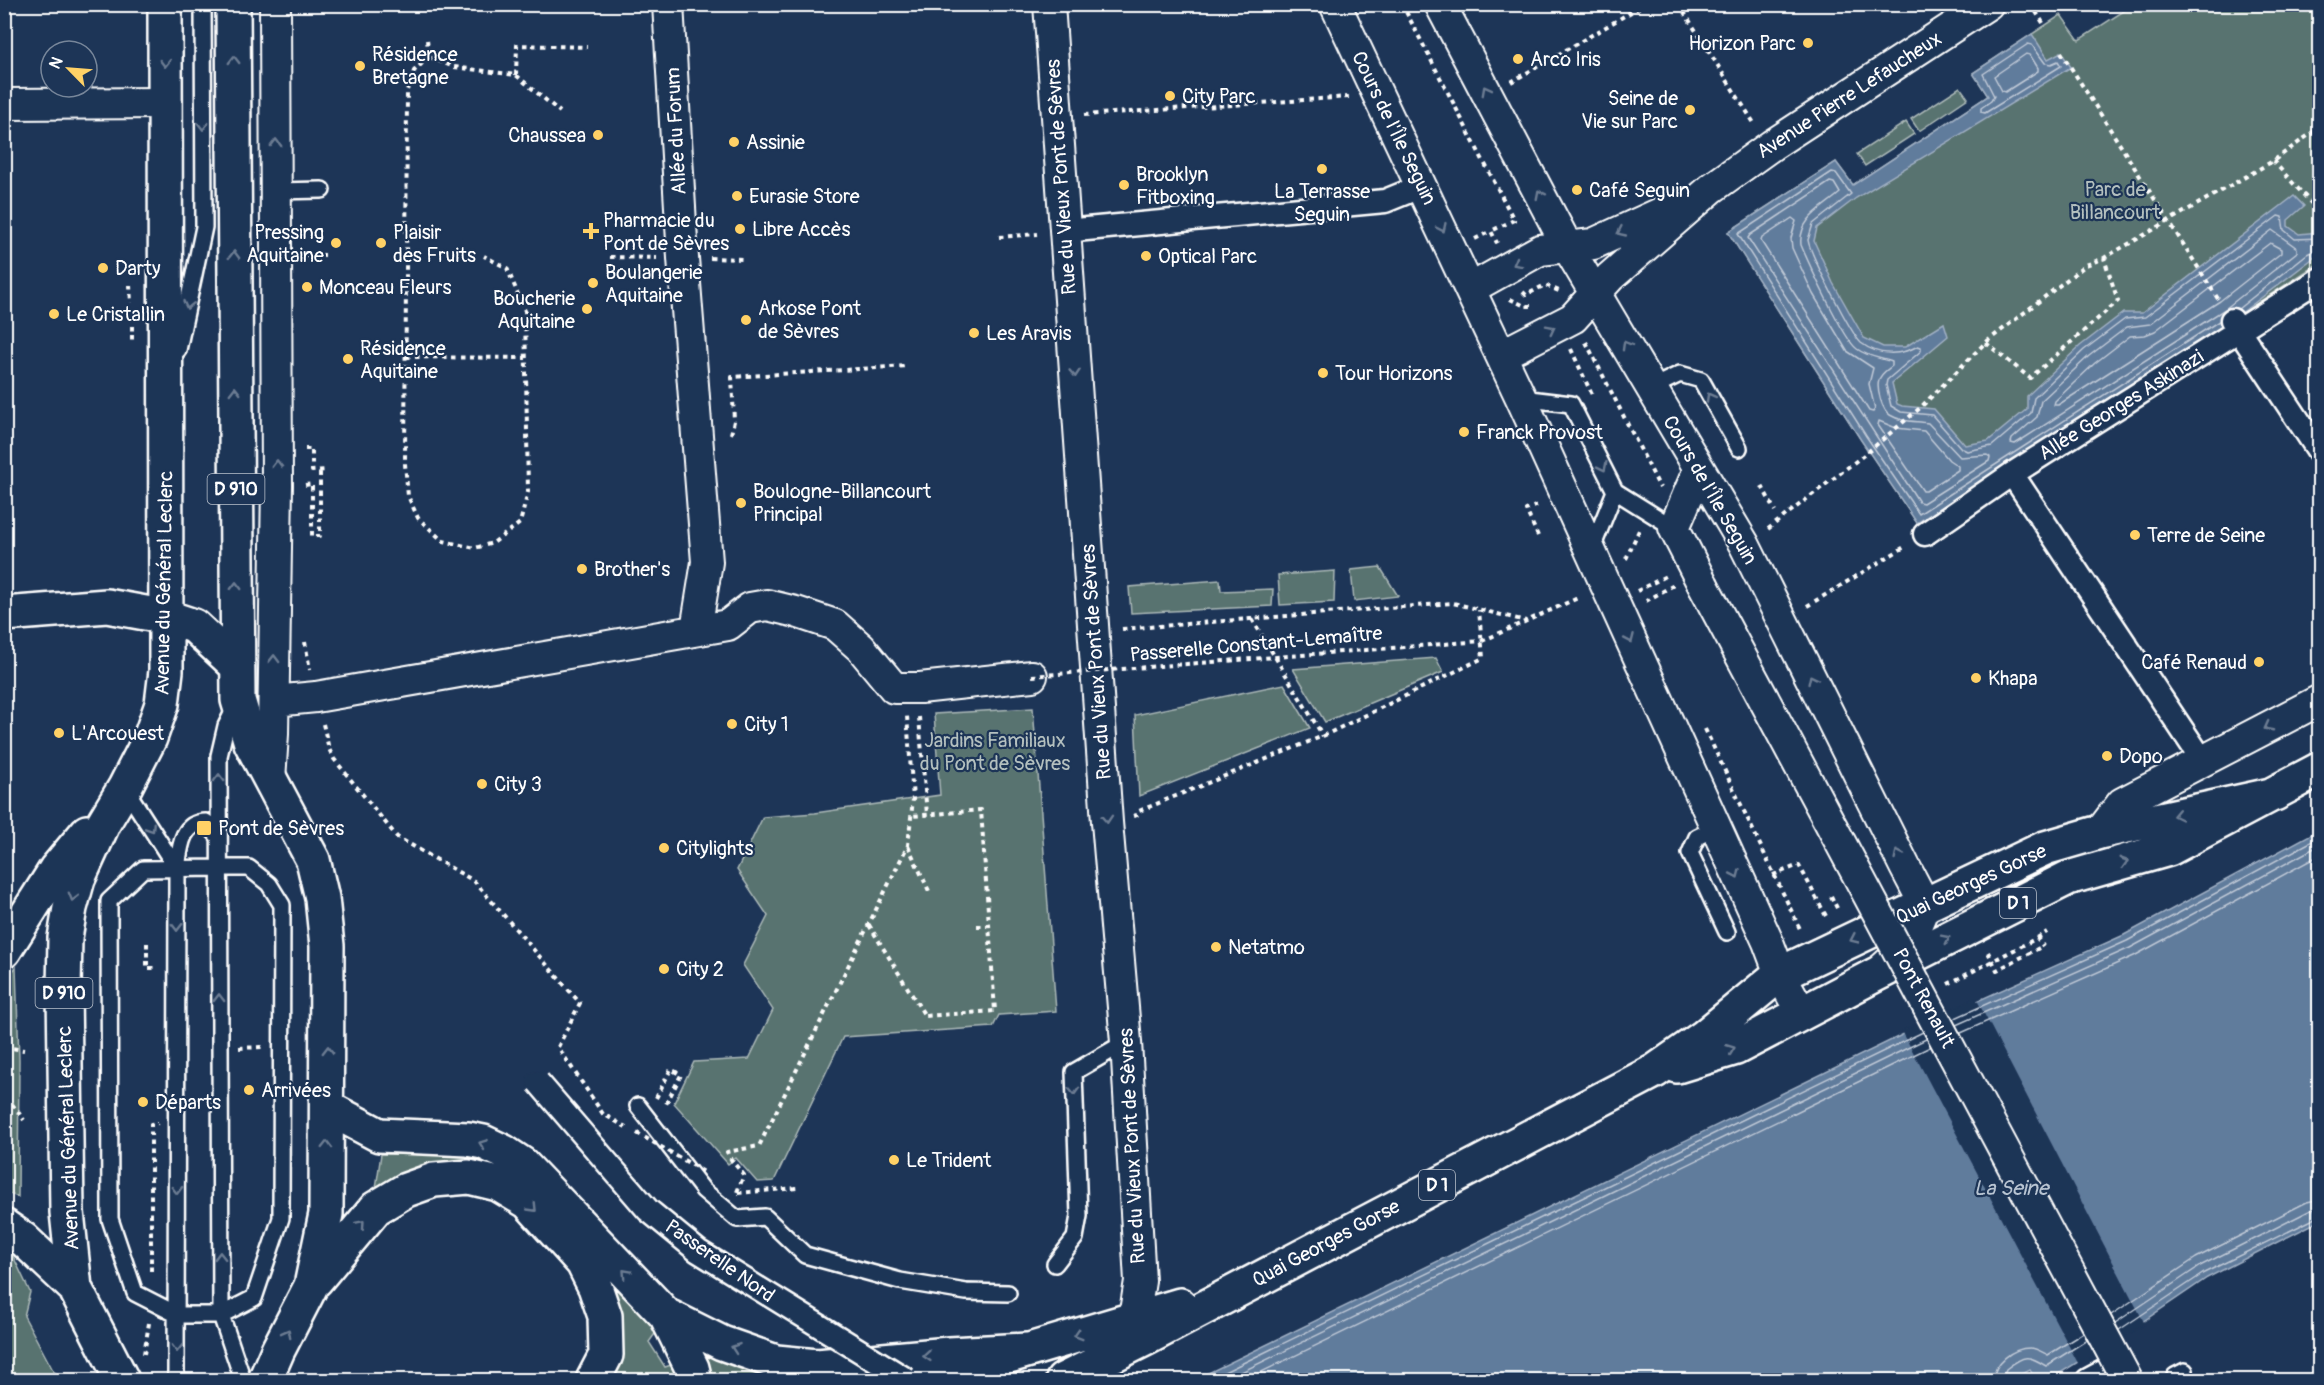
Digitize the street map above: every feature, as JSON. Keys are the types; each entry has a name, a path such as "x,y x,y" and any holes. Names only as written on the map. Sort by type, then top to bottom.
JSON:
{"main road":[{"name":"Avenue du Général Leclerc","path":"122,1380 75,1288 67,1212 65,938 78,879 104,822 125,788 150,738 162,704 166,671 165,4"},
{"name":"D 910","path":"233,4 238,700 250,743 313,860 322,897 327,946 326,1214 311,1286 265,1380"},
{"path":"4,614 107,606 167,617 194,626 236,665"},
{"name":"Quai Georges Gorse","path":"1655,1071 1702,1060 1736,1048 2068,878 2169,849 2319,769"},
{"path":"4,951 56,869 125,788"},
{"name":"Quai Georges Gorse","path":"1065,1378 1655,1071 1705,1036 1780,974 2045,848 2100,832 2275,794"},
{"path":"328,1108 379,1135 468,1139 483,1142 504,1152 529,1171 666,1315 692,1368 695,1380"},
{"path":"311,1286 366,1218 389,1198 434,1180 470,1177 498,1184 528,1202 583,1263 595,1287 605,1316 606,1355 593,1380"},
{"path":"4,1226 23,1239 75,1288"},
{"name":"Quai Georges Gorse","path":"929,1380 1172,1307 1219,1299"},
{"path":"666,1315 722,1343 776,1362 817,1366 949,1354 1027,1350"}],"street":[{"path":"270,780 274,700 277,485 275,4"},
{"name":"Allée du Forum","path":"668,4 683,258 707,562 696,630"},
{"name":"Rue du Vieux Pont de Sèvres","path":"1049,4 1056,117 1055,232 1094,630 1107,822 1126,1042 1140,1281 1134,1318"},
{"name":"Cours de l'Île Seguin","path":"1335,4 1521,398 1768,942 1780,974"},
{"name":"Cours de l'Île Seguin","path":"1440,4 1567,246 1737,532 1925,905"},
{"name":"Avenue Pierre Lefaucheux","path":"1501,355 1573,318 1610,277 1712,188 1772,145 1988,4"},
{"path":"4,104 165,103"},
{"path":"1055,232 1385,201 1422,186"},
{"name":"Avenue Pierre Lefaucheux","path":"1470,290 1540,250 1593,244 1712,188"},
{"name":"Allée Georges Askinazi","path":"1925,534 2230,318 2319,279"},
{"path":"2230,318 2319,453"},
{"path":"1697,573 1674,528 1699,469"},
{"path":"2012,474 2203,761"},
{"name":"Pont Renault","path":"1697,573 2122,1372"},
{"path":"274,700 316,697 728,625 750,608 767,605 835,625 861,648 894,688 919,700 1032,676"},
{"path":"2100,832 2122,803 2319,700"},
{"path":"1875,975 1908,945 1925,905"},
{"path":"1780,974 1802,1014"},
{"name":"Passerelle Nord","path":"538,1083 648,1210 690,1244 842,1342 907,1380"},
{"path":"2088,1380 2122,1372"}],"lane":[{"path":"167,403 204,227 203,4"},
{"path":"276,191 322,190"},
{"path":"1651,388 1680,374 1701,380 1739,448"},
{"path":"1521,398 1571,404 1615,491 1674,528"},
{"path":"1590,552 1615,491"},
{"path":"238,700 226,726 219,756 221,1315 243,1380"},
{"path":"125,788 177,868"},
{"path":"176,1380 178,1315 177,868 181,845 189,826 196,822 206,822 219,837"},
{"path":"1716,828 1697,837 1690,853 1726,932"},
{"path":"177,868 249,868 269,884 282,905 281,1218 254,1298 221,1315 178,1315 135,1293 110,1219 109,901 143,869 177,868"},
{"path":"1056,1264 1075,1238 1079,1216 1074,1072 1126,1042"},
{"path":"638,1106 704,1190 736,1219 765,1217 805,1255 900,1281 966,1292 1008,1293"}],"path":[{"path":"1402,4 1514,220 1482,236"},
{"path":"1518,78 1646,4"},
{"path":"2031,4 2045,26"},
{"path":"1679,5 1750,117 1772,145"},
{"path":"427,40 429,57"},
{"path":"516,75 518,45 587,47"},
{"path":"2061,51 2230,318"},
{"path":"429,57 454,67 516,75 560,112"},
{"path":"429,57 414,71 407,90 405,464 408,496 418,519 443,541 475,548 493,543 520,522 528,492 525,311 507,268 484,256"},
{"path":"1056,117 1355,96"},
{"path":"1737,532 1768,529 1869,452 1920,408 1985,343 2086,264 2104,258 2273,161 2319,127"},
{"path":"2273,161 2310,203 2319,204"},
{"path":"1491,231 1498,246"},
{"path":"999,237 1055,232"},
{"path":"1985,343 2030,378 2118,301 2104,258"},
{"path":"130,285 131,303"},
{"path":"1517,287 1526,295 1545,285 1560,291 1563,298"},
{"path":"132,326 132,344"},
{"name":"Cours de l'Île Seguin","path":"1581,334 1663,494 1674,528"},
{"path":"406,357 526,358"},
{"path":"731,434 734,420 732,378 907,366"},
{"path":"302,449 302,458"},
{"path":"312,449 312,471 326,471"},
{"path":"312,484 312,536 320,536 320,470"},
{"path":"301,476 301,485"},
{"path":"1761,486 1775,511"},
{"path":"1538,536 1526,510 1541,504"},
{"path":"1783,621 1925,534"},
{"name":"Passerelle Constant-Lemaître","path":"1032,676 1482,641 1526,621 1610,595 1697,573"},
{"path":"1094,630 1453,603 1526,621"},
{"path":"1107,822 1137,815 1139,811 1323,736 1483,658 1479,610"},
{"path":"1252,619 1323,736"},
{"path":"303,636 329,749 334,759 397,837 474,881 580,1003 558,1047 603,1114 706,1173"},
{"path":"737,1193 744,1175 732,1161 728,1152 759,1146 908,845 913,799 907,706 919,700 927,814"},
{"path":"869,925 926,1016 995,1011 987,926 981,810 912,816"},
{"path":"908,845 930,891"},
{"path":"1814,958 1773,875 1799,865 1827,918"},
{"path":"1831,896 1839,912"},
{"path":"977,926 987,926"},
{"path":"1941,987 2047,932"},
{"path":"1997,970 2043,946 2037,938"},
{"path":"147,943 147,968"},
{"path":"4,1047 24,1050"},
{"path":"237,1048 266,1047"},
{"path":"659,1092 671,1069 681,1075 664,1110"},
{"path":"4,1088 9,1100 24,1120"},
{"path":"144,1356 152,1302 151,1124 165,1123"},
{"path":"731,1187 737,1193 797,1188"}],"green space":[{"name":"Parc de Billancourt","path":"2133,5 2319,5 2319,263 1917,523 1728,232 1836,162 1853,185 1988,96 1973,73 2061,15 2079,40"},
{"path":"1960,87 1968,98 1919,131 1911,119"},
{"path":"1906,122 1914,134 1865,166 1857,154"},
{"path":"1380,567 1398,596 1354,601 1351,570"},
{"path":"1335,571 1334,602 1280,605 1278,575"},
{"path":"1220,580 1221,591 1273,589 1272,606 1131,613 1129,587"},
{"path":"1436,658 1443,672 1325,722 1293,669"},
{"path":"1284,684 1310,728 1139,796 1135,715"},
{"name":"Jardins Familiaux du Pont de Sèvres","path":"1033,708 1056,1011 999,1015 993,1027 843,1037 774,1181 757,1182 736,1158 728,1164 674,1103 694,1062 749,1059 773,1010 743,965 768,916 737,870 763,817 815,813 940,795 934,714"},
{"path":"16,967 19,1060 18,1197 4,1192 4,982"},
{"path":"381,1154 461,1155 482,1158 505,1166 569,1226 657,1331 649,1342 665,1367 677,1363 683,1380 605,1380 617,1340 522,1187 375,1195"},
{"path":"4,1237 30,1292 24,1316 54,1372 67,1380 5,1380"},
{"path":"698,1342 874,1374 854,1380 712,1380 708,1361"}],"water":[{"path":"2032,34 2048,59 2061,52 2071,67 1856,198 1817,228 1814,241 1833,283 1864,338 1883,347 1905,347 1944,323 1948,336 1892,383 1897,404 1934,409 1965,445 1988,441 2027,409 2027,396 2080,346 2123,313 2142,313 2294,196 2304,206 2288,220 2288,226 2299,234 2319,232 2320,253 2232,320 1917,523 1728,232 1836,162 1853,185 1988,96 1973,73"},
{"name":"La Seine","path":"2319,830 2319,1221 2207,1278 2049,1380 2036,1380 2030,1370 2012,1380 1194,1380 1904,1034 2124,935"}],"pier":[{"path":"1976,998 2145,1324 2079,1365 1902,1031"}],"place":[{"name":"Horizon Parc","path":"1808,43"},
{"name":"Arco Iris","path":"1518,59"},
{"name":"Résidence Bretagne","path":"360,66"},
{"name":"City Parc","path":"1170,96"},
{"name":"Seine de Vie sur Parc","path":"1690,110"},
{"name":"Chaussea","path":"598,135"},
{"name":"Assinie","path":"734,142"},
{"name":"La Terrasse Seguin","path":"1322,169"},
{"name":"Brooklyn Fitboxing","path":"1124,185"},
{"name":"Café Seguin","path":"1577,190"},
{"name":"Eurasie Store","path":"737,196"},
{"name":"Libre Accès","path":"740,229"},
{"name":"Pharmacie du Pont de Sèvres","path":"591,231"},
{"name":"Pressing Aquitaine","path":"336,243"},
{"name":"Plaisir des Fruits","path":"381,243"},
{"name":"Optical Parc","path":"1146,256"},
{"name":"Darty","path":"103,268"},
{"name":"Boulangerie Aquitaine","path":"593,283"},
{"name":"Monceau Fleurs","path":"307,287"},
{"name":"Boucherie Aquitaine","path":"587,309"},
{"name":"Le Cristallin","path":"54,314"},
{"name":"Arkose Pont de Sèvres","path":"746,320"},
{"name":"Les Aravis","path":"974,333"},
{"name":"Résidence Aquitaine","path":"348,359"},
{"name":"Tour Horizons","path":"1323,373"},
{"name":"Franck Provost","path":"1464,432"},
{"name":"Boulogne-Billancourt Principal","path":"741,503"},
{"name":"Terre de Seine","path":"2135,535"},
{"name":"Brother's","path":"582,569"},
{"name":"Café Renaud","path":"2259,662"},
{"name":"Khapa","path":"1976,678"},
{"name":"City 1","path":"732,724"},
{"name":"L'Arcouest","path":"59,733"},
{"name":"Dopo","path":"2107,756"},
{"name":"City 3","path":"482,784"},
{"name":"Pont de Sèvres","path":"204,828"},
{"name":"Citylights","path":"664,848"},
{"name":"Netatmo","path":"1216,947"},
{"name":"City 2","path":"664,969"},
{"name":"Arrivées","path":"249,1090"},
{"name":"Départs","path":"143,1102"},
{"name":"Le Trident","path":"894,1160"}]}
